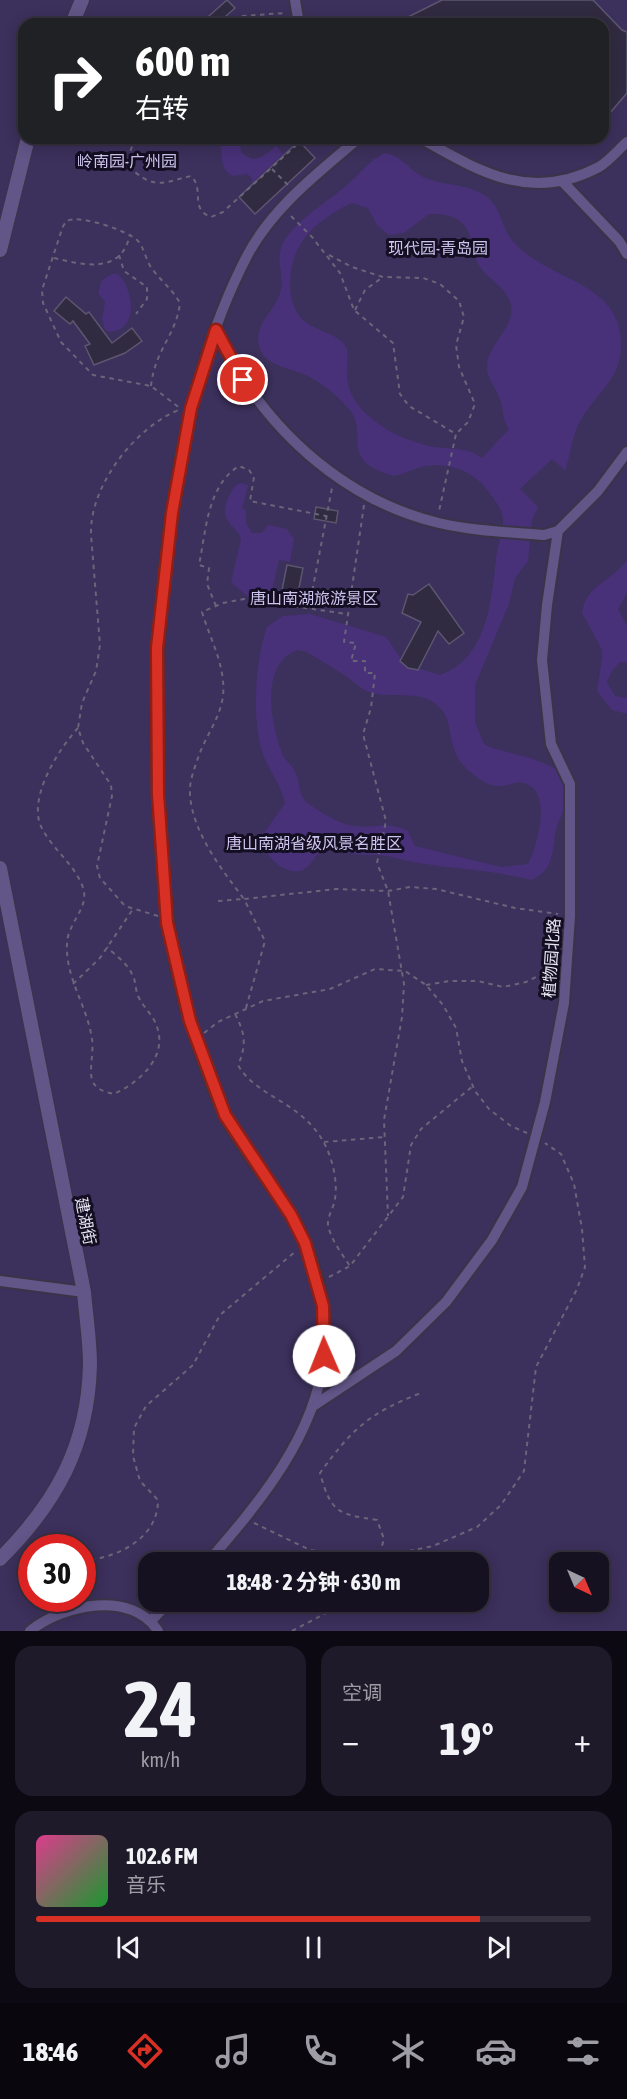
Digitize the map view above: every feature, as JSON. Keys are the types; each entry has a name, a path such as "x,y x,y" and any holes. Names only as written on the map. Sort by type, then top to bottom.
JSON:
{"street":[{"path":"74,18 82,0"},
{"path":"431,144 484,172 510,182 562,181 600,166 627,142"},
{"path":"0,250 26,144"},
{"path":"216,1552 245,1519 293,1448 313,1406 324,1356 323,1306 305,1243 291,1215 225,1115 190,1021 167,918 158,794 157,648 186,408 216,330 247,255 267,226 296,193 351,144"},
{"path":"562,181 619,241 627,254"},
{"path":"216,330 243,380 265,410 308,454 335,476 366,495 437,522 487,530 544,535 558,531 598,491 627,452"},
{"name":"植物园北路","path":"313,1406 396,1350 446,1302 492,1240 522,1187 564,1003 570,916 570,784 551,744 542,660 558,531"},
{"name":"建湖街","path":"0,868 84,1292 90,1363 88,1396 81,1431 58,1490 28,1529 0,1559"},
{"path":"0,1281 84,1292"},
{"path":"30,1631 68,1611 97,1605 127,1607 151,1621 158,1631"},
{"path":"151,1621 160,1612"}],"path":[{"path":"242,16 296,6"},
{"path":"133,144 130,152 135,172 151,183 163,184 191,176 196,181 199,190 196,200 199,208 211,217 223,212 298,144"},
{"path":"272,169 296,193"},
{"path":"151,386 157,354 173,330 180,303 172,289 152,269 141,243 130,234 119,229 76,219 67,221 62,228 42,290 43,303 61,342 93,375 151,386 186,408"},
{"path":"295,221 327,254 340,273 354,310 393,343 400,394 409,406 456,434"},
{"path":"52,258 93,266 119,255 128,245 130,234"},
{"path":"327,254 352,267 383,277 423,278 440,284 459,301 464,309 456,345 459,367 475,404 468,422 456,434 437,522"},
{"path":"119,255 124,271 147,287 147,299 136,314"},
{"path":"354,310 365,290 383,277"},
{"path":"167,918 125,906 100,878 96,866 110,814 111,785 83,743 78,729 82,703 96,671 100,645 90,522 94,507 115,467 136,437 166,414 186,408"},
{"path":"216,606 207,584 209,568 199,566 213,500 228,473 239,466 249,470 254,477 250,501 326,516"},
{"path":"309,608 335,476"},
{"path":"366,495 344,642 356,643 351,661 365,662 364,673 375,673 373,695 363,734 386,821 377,863 388,891 404,984 402,1017 384,1120 388,1216"},
{"path":"246,1008 265,941 244,898 204,838 195,817 190,794 193,772 215,724 223,694 217,652 202,612 244,599 347,614"},
{"path":"78,729 52,763 38,814 42,827 79,878 84,892 83,904 72,921 67,940 67,962 92,1041 93,1081 100,1091 114,1094 131,1086 147,1071 160,1039 157,1025 137,994 133,974 107,947"},
{"path":"218,901 336,889 388,891 410,887 436,889 515,908 570,916"},
{"path":"73,984 90,970 133,909"},
{"path":"426,985 450,981 478,981 503,987 525,982 566,963"},
{"path":"197,1038 235,1014 263,1001 330,989 375,969 405,971 426,985 456,1028 462,1061 473,1086 489,1109 510,1126 535,1137 561,1154 574,1184 585,1266 577,1289 536,1367 524,1471 501,1505 477,1527 433,1546 398,1552"},
{"path":"235,1014 245,1032 244,1052 238,1065 245,1077 300,1112 324,1142 335,1173 335,1199 327,1223 333,1240 350,1266"},
{"path":"318,1283 350,1266 403,1197 411,1145 421,1129 473,1086"},
{"path":"324,1142 384,1137"},
{"path":"96,1559 113,1557 148,1530 158,1515 158,1500 140,1481 133,1456 134,1428 146,1406 193,1365 220,1315 265,1280 305,1243"},
{"path":"381,1552 384,1539 377,1520 346,1515 328,1500 320,1473 340,1446 370,1416 421,1393"},
{"path":"245,1519 310,1550 323,1552"},
{"path":"292,1631 328,1612"}],"green space":[{"name":"唐山南湖旅游景区","path":"0,0 627,0 627,1631 0,1631"}],"shaded area":[{"path":"218,144 241,144 241,152 255,159 276,146 283,154 251,184 252,178 247,174 233,176 226,171 221,147"},
{"path":"385,153 391,155 423,177 469,188 490,199 508,234 526,254 595,294 609,307 618,323 620,358 610,380 581,419 574,435 565,470 552,459 520,489 538,507 532,520 528,561 515,578 509,604 475,685 475,722 484,744 547,765 559,771 566,779 568,796 556,829 550,862 538,877 531,880 387,856 355,854 333,847 322,850 305,869 293,871 276,863 268,854 263,842 262,836 285,803 264,757 257,727 257,674 267,627 283,616 310,614 386,637 402,660 411,666 440,675 456,667 468,656 477,642 484,627 492,593 503,519 498,506 485,487 471,475 454,467 424,466 394,476 365,462 358,446 354,418 344,403 314,379 270,361 261,351 258,342 258,335 264,320 280,293 282,282 279,259 285,239 310,214","holes":["351,203 368,208 377,225 389,235 404,233 429,214 445,215 460,221 468,232 480,267 507,295 511,315 504,332 489,356 487,365 488,374 500,399 509,429 482,458 464,450 429,446 411,441 375,421 361,409 352,395 347,378 345,345 336,337 307,323 297,312 290,286 294,257 307,235 316,226","298,650 307,652 369,692 417,696 435,703 446,716 456,755 469,771 488,784 504,786 523,783 532,788 538,796 541,807 539,832 528,864 501,867 415,846 408,831 386,825 363,827 349,825 331,818 306,801 296,773 282,753 274,726 271,695 278,667 286,657"]},
{"path":"112,274 118,274 128,289 131,308 126,324 119,330 110,332 105,330 102,319 105,302 98,293 102,280"},
{"path":"239,483 248,485 242,509 246,510 246,523 252,533 262,533 268,525 287,529 294,539 290,562 279,560 272,591 276,592 269,599 257,592 247,596 231,582 241,539 239,533 227,519 225,510 232,490"},
{"path":"627,560 627,593 618,609 627,626 627,662 620,662 612,671 607,682 615,696 627,698 627,714 612,710 597,691 602,658 601,648 582,613 594,589 615,573"}],"building":[{"path":"227,0 235,8 224,18 209,16"},
{"path":"442,0 593,0 622,30 627,32 627,93 609,114 609,18 406,18"},
{"path":"296,144 302,144 315,158 255,214 239,197"},
{"path":"66,297 86,314 89,312 112,343 132,328 142,341 125,353 94,365 85,346 90,344 73,321 70,324 54,311"},
{"path":"316,507 338,511 336,523 314,519"},
{"path":"287,565 303,568 298,593 282,590"},
{"path":"429,584 464,633 449,644 438,631 418,670 408,668 400,661 421,622 402,613 408,594 413,595"}],"route":[{"path":"243,380 216,330 191,408 172,513 157,648 158,794 167,923 190,1021 225,1115 265,1179 291,1215 305,1243 323,1306 324,1356"}],"park label":[{"name":"岭南园-广州园","path":"127,161"},
{"name":"现代园-青岛园","path":"438,248"},
{"name":"唐山南湖省级风景名胜区","path":"314,843"}]}
